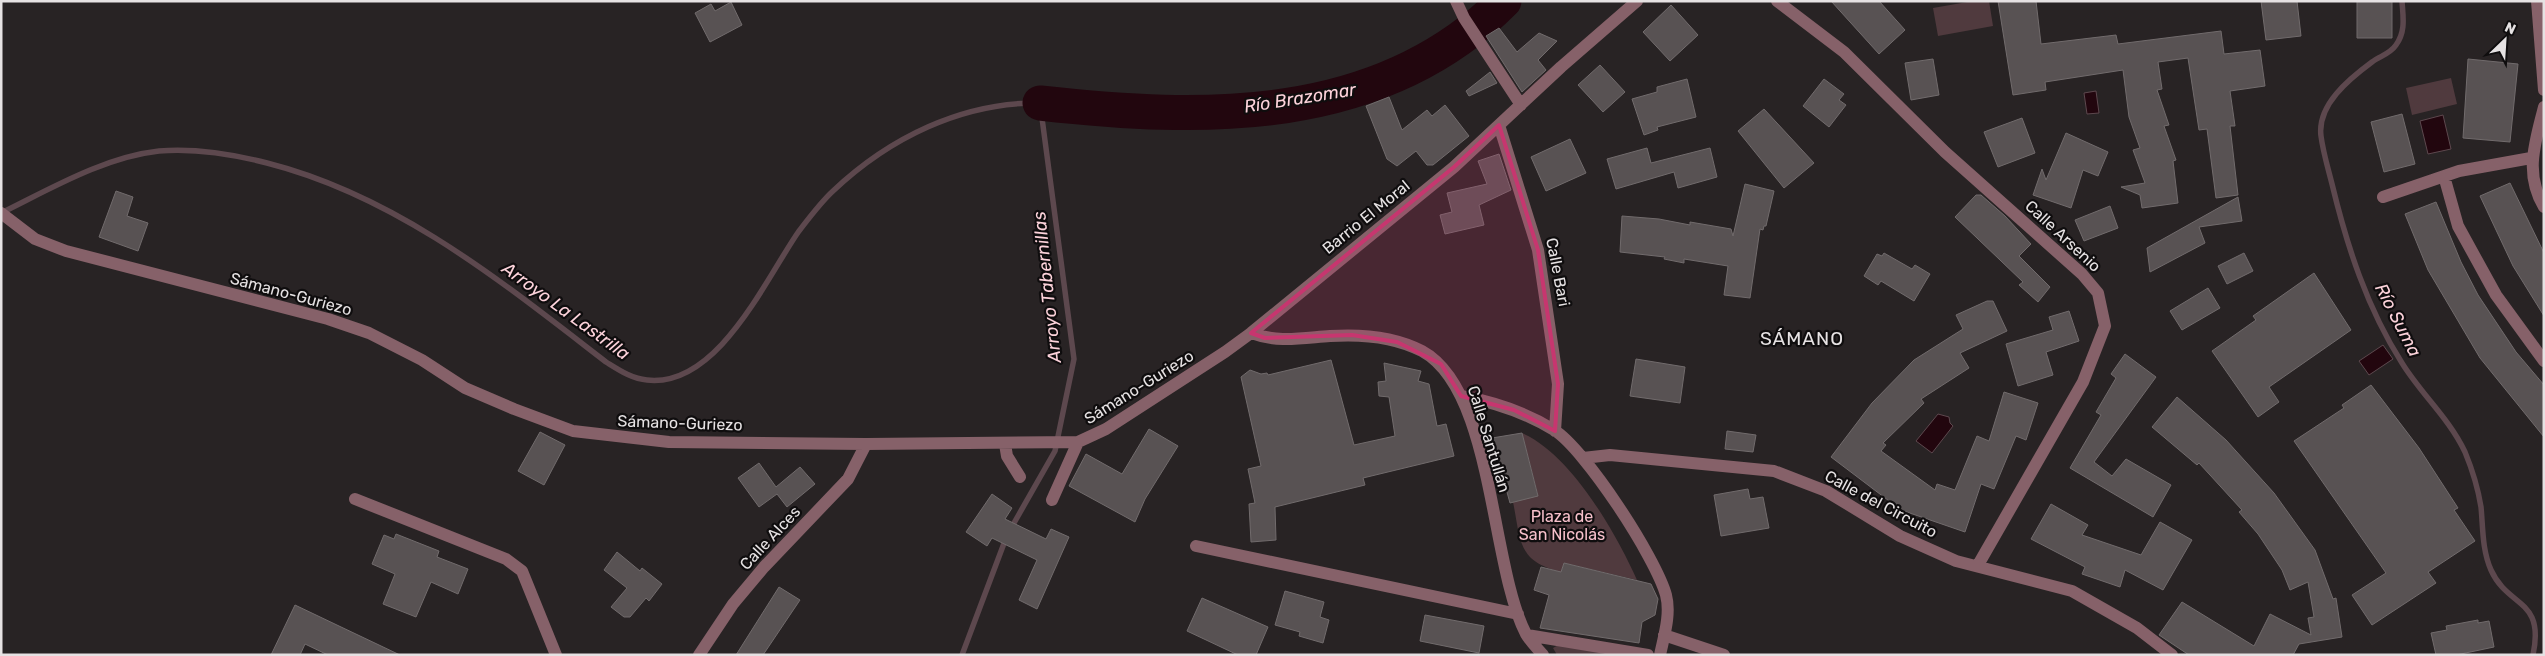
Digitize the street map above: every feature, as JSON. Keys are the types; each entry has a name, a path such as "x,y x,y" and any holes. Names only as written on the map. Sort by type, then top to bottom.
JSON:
{"street":[{"path":"1456,1 1464,18 1521,105"},
{"name":"Barrio El Moral","path":"1251,332 1454,167 1637,1"},
{"name":"Calle Arsenio","path":"1777,1 1844,52 1944,152 2082,274 2098,293 2104,326 2083,382 1978,565"},
{"path":"2537,1 2544,90"},
{"path":"2544,107 2532,158 2536,193 2544,207"},
{"name":"Calle Bari","path":"1499,125 1538,250 1558,384 1555,430"},
{"path":"2383,197 2459,170 2532,158"},
{"path":"2444,176 2458,226 2472,252 2496,295 2544,361"},
{"name":"Sámano-Guriezo","path":"1,213 35,239 66,251 328,320 369,333 422,360 465,388 573,431 669,442 866,444 1073,443 1106,430 1251,332"},
{"name":"Calle Santullán","path":"1251,332 1265,338 1281,340 1352,335 1397,342 1422,351 1441,364 1454,381 1462,396 1486,475 1518,614 1527,636 1543,655"},
{"path":"1462,396 1488,401 1514,410 1555,430 1583,458 1645,549 1659,576 1666,596 1667,618 1660,655"},
{"path":"1052,500 1073,443"},
{"name":"Calle Alces","path":"700,655 733,604 764,567 848,479 866,444"},
{"path":"1005,444 1007,456 1020,476"},
{"name":"Calle del Circuito","path":"1583,458 1610,454 1774,471 1826,491 1900,536 1956,561 1978,565 2072,591 2130,623 2168,654"},
{"path":"355,499 506,558 522,571 556,655"},
{"path":"1196,546 1518,614"},
{"path":"1664,635 1724,655"},
{"path":"1527,636 1648,655"}],"highlighted area":[{"path":"1499,125 1538,250 1558,384 1555,431 1514,410 1461,396 1441,364 1397,342 1352,335 1265,338 1251,333 1454,167"}],"green space":[{"path":"1973,1 1989,1 1993,26 1938,36 1933,8"},
{"path":"2451,78 2457,104 2412,115 2406,88"},
{"name":"Plaza de San Nicolás","path":"1522,433 1540,443 1558,458 1574,476 1604,518 1637,580 1564,563 1561,572 1536,562 1529,555 1520,538 1513,502 1538,495"},
{"path":"1560,644 1617,655 1557,655 1553,648"}],"shaded area":[{"path":"2096,91 2099,113 2087,114 2084,93"},
{"path":"2443,115 2451,149 2428,154 2420,121"},
{"path":"2383,345 2393,359 2369,375 2359,361"},
{"path":"1938,414 1949,417 1950,423 1953,426 1932,453 1916,441"}],"building":[{"path":"1831,1 1879,1 1905,30 1879,54"},
{"path":"1998,1 2036,1 2041,44 2116,35 2118,44 2221,31 2224,54 2260,50 2265,86 2230,91 2235,126 2230,126 2238,195 2216,198 2207,129 2199,130 2188,58 2158,62 2162,89 2157,90 2169,125 2164,126 2176,160 2173,161 2178,203 2142,208 2140,195 2121,187 2145,183 2133,150 2140,148 2129,117 2123,70 2045,82 2046,90 2013,95"},
{"path":"2261,1 2297,1 2301,36 2266,40"},
{"path":"2357,1 2392,1 2392,38 2357,38"},
{"path":"731,2 742,25 710,42 695,13 711,4 715,11"},
{"path":"1671,5 1698,35 1670,61 1643,32"},
{"path":"1499,28 1517,52 1539,33 1557,41 1538,60 1546,70 1522,92 1486,36"},
{"path":"1933,59 1939,95 1911,100 1905,63"},
{"path":"2468,59 2518,64 2510,142 2463,138"},
{"path":"1600,65 1625,92 1603,112 1578,85"},
{"path":"1490,72 1497,83 1469,96 1466,91"},
{"path":"1687,79 1696,117 1657,127 1658,130 1644,135 1632,99 1657,92 1657,87"},
{"path":"1824,79 1844,94 1839,100 1846,105 1829,127 1803,106"},
{"path":"1389,97 1402,130 1427,110 1432,116 1445,105 1469,136 1433,165 1427,165 1416,151 1397,166 1387,159 1366,106"},
{"path":"1764,109 1814,163 1784,188 1738,131"},
{"path":"2402,114 2415,164 2384,172 2371,122"},
{"path":"2022,118 2035,153 1998,167 1984,132"},
{"path":"2066,133 2108,152 2098,176 2083,170 2071,208 2033,195 2042,169 2046,180"},
{"path":"1570,139 1586,173 1546,191 1531,157"},
{"path":"1647,148 1651,163 1710,148 1717,177 1678,188 1674,172 1616,189 1607,159"},
{"path":"1499,154 1511,190 1479,205 1484,225 1445,234 1440,215 1452,212 1447,193 1487,184 1478,161"},
{"path":"2510,183 2544,253 2544,316 2513,266 2480,196"},
{"path":"1745,184 1774,191 1766,226 1764,226 1763,230 1760,229 1750,298 1724,295 1728,266 1684,259 1684,263 1664,259 1665,257 1620,252 1622,216 1659,219 1690,225 1690,222 1731,229 1733,236"},
{"path":"116,191 133,197 127,216 148,223 138,251 99,237"},
{"path":"1976,195 1981,195 2005,216 2031,244 2019,256 2050,287 2038,302 2019,285 2023,282 1955,217"},
{"path":"2238,197 2242,221 2199,227 2205,243 2150,272 2147,248"},
{"path":"2436,202 2461,262 2478,295 2516,352 2544,385 2544,437 2480,358 2428,270 2405,214"},
{"path":"2110,206 2118,228 2084,241 2075,220"},
{"path":"1884,253 1912,269 1915,265 1930,274 1914,301 1881,281 1878,285 1864,276 1877,254 1882,256"},
{"path":"2244,253 2253,271 2227,284 2218,266"},
{"path":"2314,273 2351,330 2269,387 2279,402 2258,417 2212,351 2256,320 2253,316"},
{"path":"2208,288 2220,308 2182,330 2170,311"},
{"path":"1987,301 1993,301 2007,331 1960,353 1969,368 1921,399 1924,403 1883,443 1886,445 1881,451 1935,490 1937,484 1955,490 1977,436 1989,441 2004,392 2038,403 2026,440 2016,436 1994,489 1981,484 1965,532 1901,510 1831,457 1872,403 1914,360 1963,329 1956,315"},
{"path":"2069,311 2079,341 2046,352 2053,375 2018,386 2006,344 2053,330 2049,317"},
{"path":"2125,354 2156,377 2094,462 2112,476 2126,459 2171,485 2153,517 2070,468 2101,415 2096,412 2116,378 2111,374"},
{"path":"1636,359 1685,367 1680,403 1630,396"},
{"path":"1331,360 1354,445 1395,436 1389,397 1379,396 1378,382 1386,381 1384,363 1421,371 1418,381 1429,384 1437,426 1446,424 1454,456 1363,478 1365,485 1275,507 1276,540 1251,542 1249,504 1255,503 1248,469 1261,466 1241,377 1250,370 1261,374 1267,373 1268,375"},
{"path":"2371,385 2419,448 2458,508 2454,510 2475,541 2428,572 2436,583 2372,625 2352,595 2386,573 2294,441 2344,408 2342,405"},
{"path":"2177,397 2226,440 2274,493 2315,550 2333,599 2336,598 2342,637 2299,644 2293,655 2189,655 2159,635 2182,602 2254,646 2270,614 2311,635 2308,618 2314,617 2308,582 2290,590 2282,570 2258,534 2239,512 2242,510 2199,463 2197,465 2152,427"},
{"path":"1149,429 1178,446 1145,499 1135,522 1069,486 1086,454 1122,474"},
{"path":"1727,431 1756,435 1753,452 1725,449"},
{"path":"540,432 565,445 544,485 518,471"},
{"path":"1522,433 1538,496 1510,503 1492,438"},
{"path":"759,463 776,487 800,467 815,484 787,507 777,494 759,507 738,478"},
{"path":"1748,489 1750,499 1763,497 1769,528 1721,536 1714,495"},
{"path":"992,494 1012,508 1005,519 1046,539 1051,529 1069,537 1037,609 1019,600 1037,560 992,538 987,546 966,532"},
{"path":"2051,504 2088,525 2082,535 2141,555 2160,522 2192,540 2163,590 2125,570 2120,587 2082,574 2085,567 2031,539"},
{"path":"396,534 439,551 437,557 468,569 458,594 431,582 416,617 383,604 395,574 372,564 384,535 394,539"},
{"path":"617,552 640,571 642,568 662,584 649,601 646,598 630,617 624,617 611,607 627,588 604,570"},
{"path":"1564,563 1651,584 1658,599 1655,615 1642,622 1639,643 1540,628 1549,595 1534,590 1541,567 1561,572"},
{"path":"779,587 800,600 763,655 736,655"},
{"path":"1285,591 1324,602 1320,617 1329,620 1323,643 1299,636 1300,632 1275,625"},
{"path":"1202,598 1268,627 1256,655 1238,655 1187,631"},
{"path":"295,605 400,655 328,655 305,644 300,655 271,655"},
{"path":"1425,615 1484,626 1479,653 1420,641"},
{"path":"2478,620 2478,623 2489,621 2494,647 2456,655 2436,655 2431,633 2447,630 2446,626"}],"waterway":[{"name":"Río Brazomar","path":"1040,103 1101,109 1163,112 1225,112 1286,106 1345,93 1402,72 1455,42 1504,1"},
{"name":"Río Suma","path":"2402,1 2403,24 2396,45 2391,51 2372,62 2354,76 2329,103 2321,125 2323,148 2344,230 2368,299 2402,363 2451,428 2465,452 2480,500 2484,547 2488,562 2498,582 2523,605 2534,623 2533,655"},
{"name":"Arroyo La Lastrilla","path":"1,213 78,175 138,154 173,150 200,151 227,154 267,163 315,178 360,197 404,219 487,273 606,362 626,374 647,380 673,378 696,367 718,349 755,301 799,231 829,195 855,172 903,140 955,116 1011,104 1040,103 1074,359 1055,451 1010,530"},
{"name":"Arroyo Tabernillas","path":"962,655 1006,538"}],"district":[{"name":"SÁMANO","path":"1802,338"}]}
